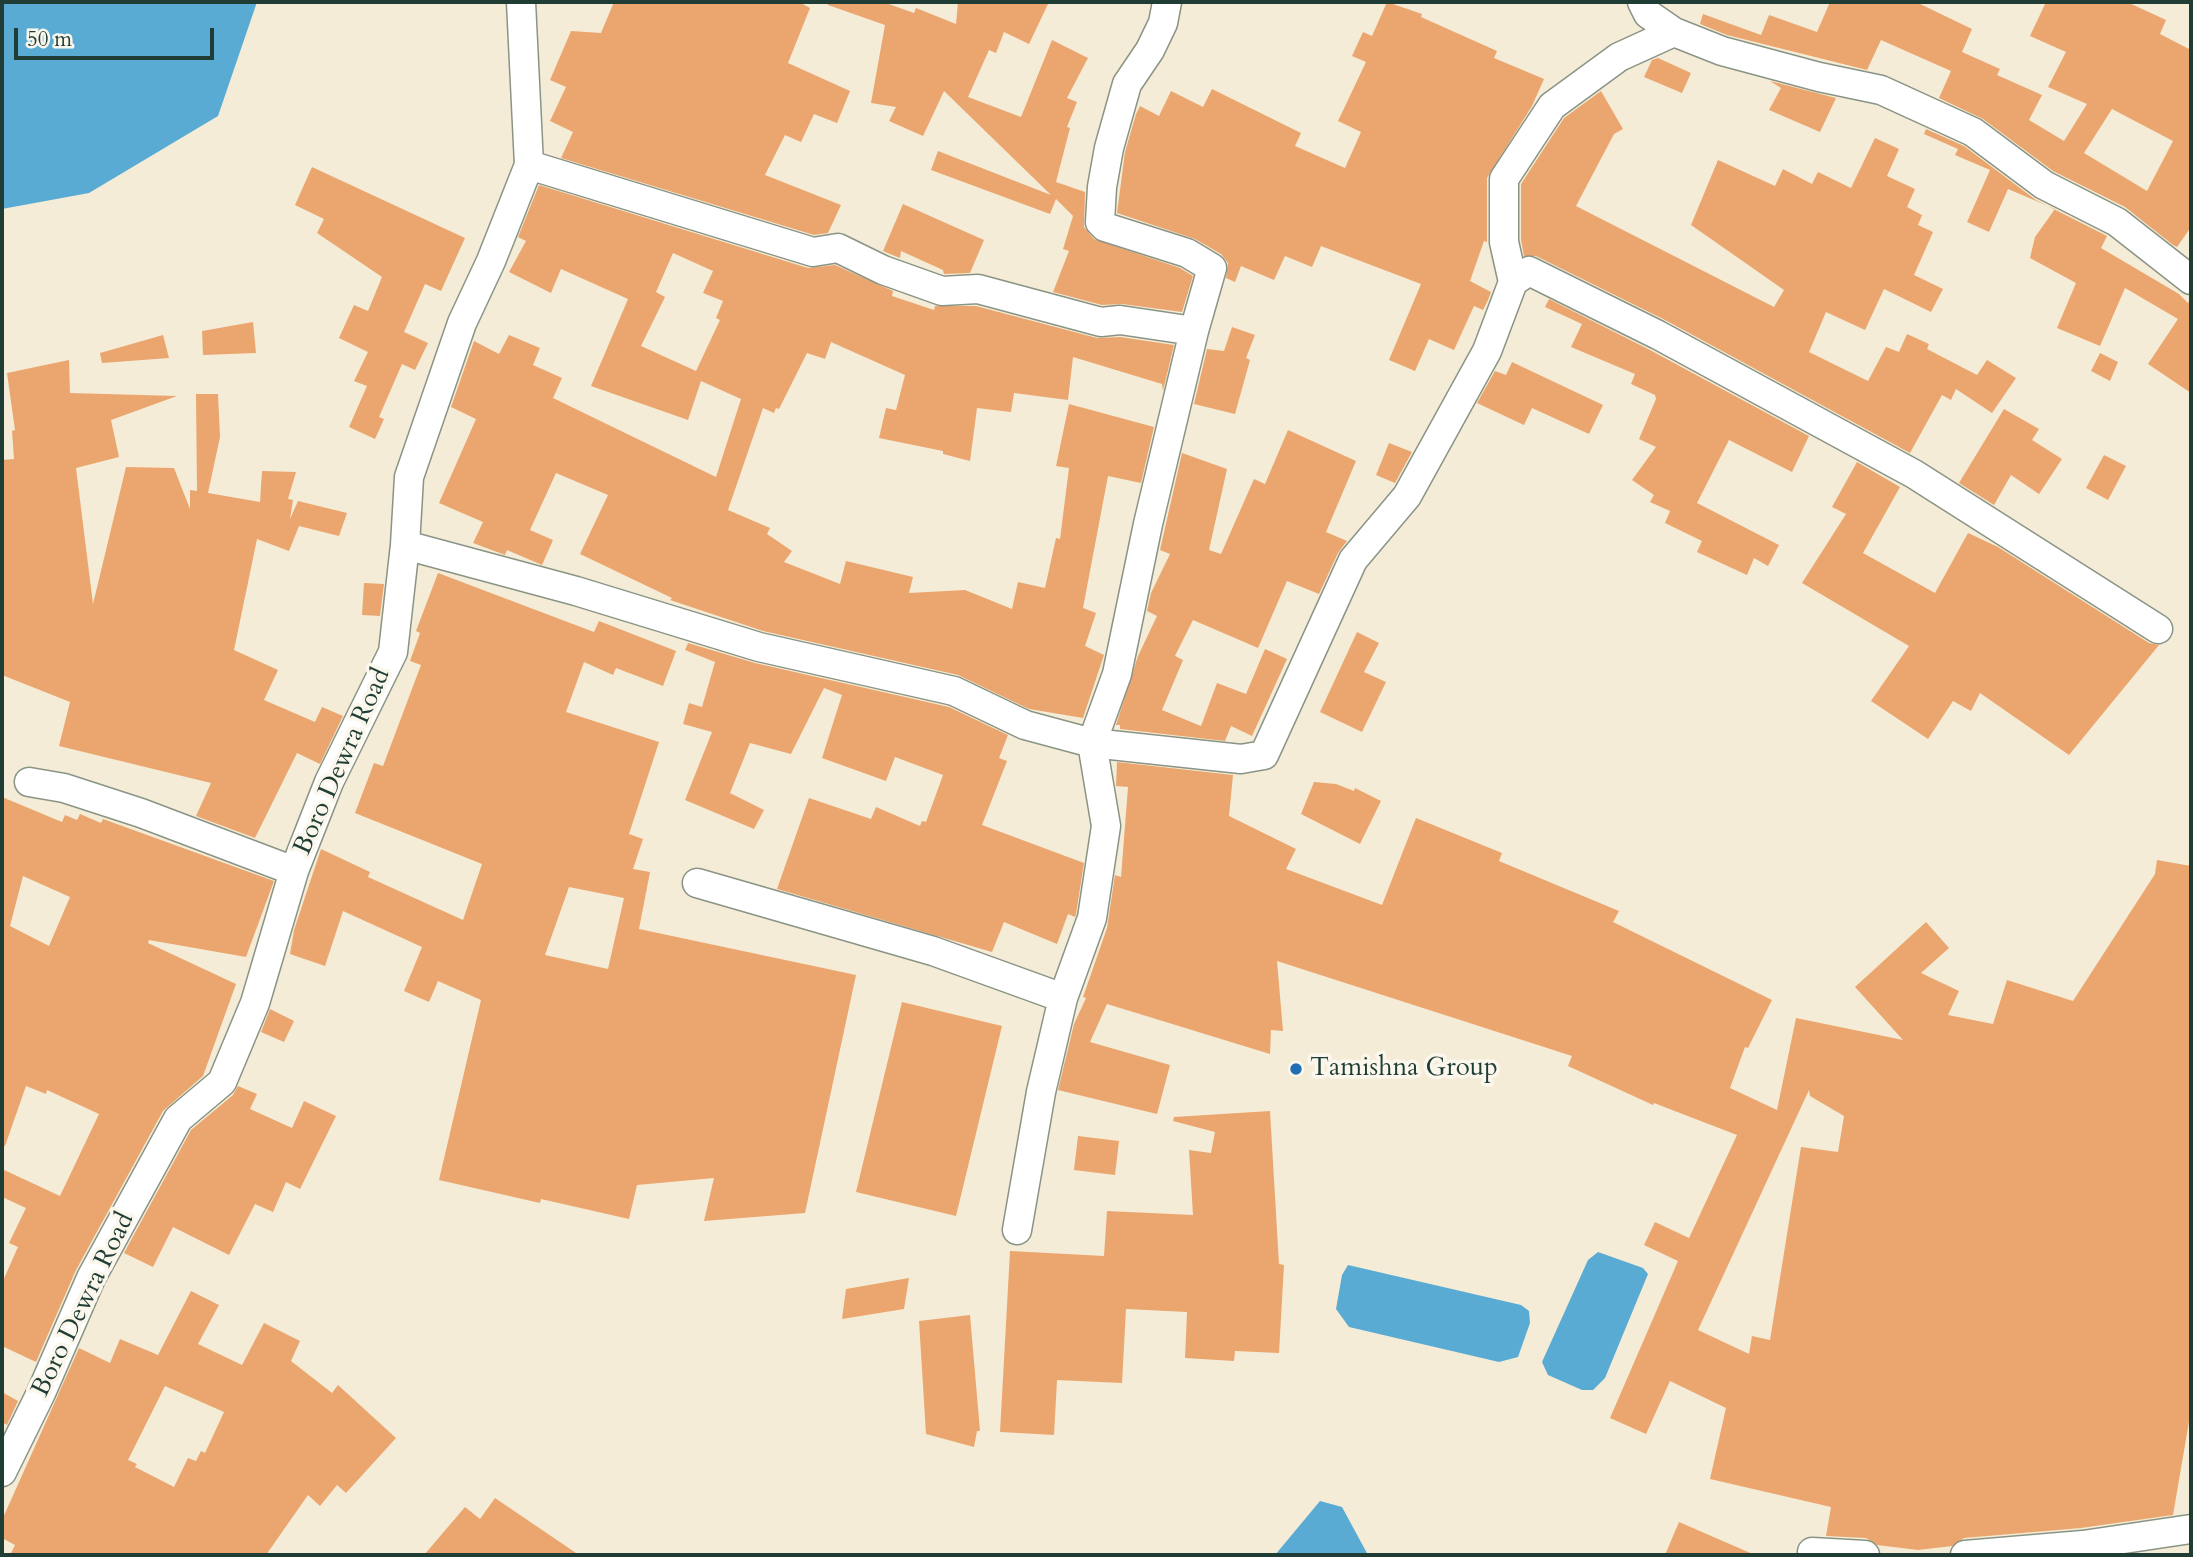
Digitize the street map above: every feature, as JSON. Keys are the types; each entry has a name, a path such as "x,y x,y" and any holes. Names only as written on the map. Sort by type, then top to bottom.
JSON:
{"street":[{"name":"Boro Dewra Road","path":"2,1472 41,1393 91,1278 177,1119 222,1082 255,1003 294,871 329,782 393,652 405,545 409,478 462,323 491,261 529,165 521,2"},
{"path":"1017,1230 1041,1092 1063,998 1092,918 1106,826 1092,743 1117,674 1194,331 1212,268 1187,253 1105,227 1100,215 1109,148 1127,83 1150,50 1163,23 1167,2"},
{"path":"1642,2 1648,14 1674,32 1722,51 1819,77 1881,90 1973,132 2044,185 2117,222 2191,280"},
{"path":"405,545 576,591 759,647 954,691 1025,725 1092,743 1241,759 1264,755 1353,560 1408,496 1487,351 1513,282 1504,242 1504,179 1552,106 1619,57 1674,32"},
{"path":"529,165 813,251 838,248 883,270 943,291 978,289 1101,322 1120,320 1194,331"},
{"path":"1513,282 1529,271 1658,335 1914,474 2158,629"},
{"path":"29,782 64,788 141,813 294,871"},
{"path":"697,883 933,951 1063,998"},
{"path":"1965,1555 2083,1545 2191,1529"},
{"path":"1812,1552 1865,1555"}],"water":[{"path":"2,2 257,2 218,116 89,193 2,209"},
{"path":"1598,1252 1643,1268 1648,1274 1605,1378 1593,1390 1582,1390 1548,1375 1542,1362 1588,1260"},
{"path":"1348,1265 1521,1305 1529,1311 1530,1323 1518,1357 1499,1362 1349,1327 1336,1309 1342,1275"},
{"path":"1320,1501 1342,1507 1368,1555 1275,1555"}],"building":[{"path":"614,2 799,2 810,8 788,63 850,91 837,123 814,114 801,142 785,135 765,175 841,205 828,233 814,235 561,158 573,132 550,121 566,87 550,80 571,31 601,33"},
{"path":"828,2 883,2 914,13 916,8 956,24 958,2 1049,2 1029,44 1004,32 996,53 989,50 968,97 1021,117 1052,40 1088,58 1067,98 1077,102 1067,127 1070,128 1056,182 1085,192 1084,227 1094,239 1180,268 1193,276 1182,312 1122,304 1102,305 1053,292 1069,251 1063,249 1073,216 1056,199 1050,214 931,170 938,151 1051,195 944,91 923,136 889,121 896,107 871,103 885,25 828,5"},
{"path":"1387,2 1422,14 1421,17 1497,51 1494,58 1544,79 1532,106 1487,178 1487,242 1484,241 1470,281 1491,292 1488,300 1483,310 1474,306 1454,350 1429,339 1415,371 1389,360 1421,284 1321,246 1312,267 1285,256 1274,280 1241,266 1235,282 1226,278 1228,263 1221,254 1195,239 1117,213 1125,152 1136,114 1140,106 1159,116 1171,91 1203,107 1212,89 1301,133 1295,146 1345,168 1361,132 1338,121 1366,62 1352,56 1363,32 1372,36"},
{"path":"1830,2 1916,2 1972,29 1962,52 2000,69 1997,75 2042,95 2029,120 2064,141 2087,104 2048,87 2066,52 2030,36 2046,2 2127,2 2166,20 2160,34 2191,50 2191,227 2177,247 2173,245 2125,207 2053,171 1983,119 1939,98 1951,71 1881,40 1867,70 1727,35 1700,24 1703,14 1761,35 1769,15 1817,32","holes":["2112,109 2173,141 2147,191 2084,153"]},
{"path":"1658,58 1691,73 1682,93 1644,77 1652,60"},
{"path":"1770,81 1836,98 1820,132 1769,110 1781,88"},
{"path":"1601,91 1623,129 1614,134 1576,206 1774,307 1784,290 1691,225 1718,160 1775,186 1783,169 1812,184 1818,172 1851,188 1875,138 1899,149 1887,176 1915,189 1907,207 1922,215 1918,225 1933,232 1914,275 1943,289 1931,312 1884,289 1865,330 1826,312 1809,352 1868,381 1886,347 1899,352 1907,334 1929,344 1927,349 1977,375 1987,360 2016,378 1992,413 1956,389 1951,400 1942,395 1910,453 1665,320 1536,256 1524,256 1521,240 1521,184 1564,118"},
{"path":"1926,129 1964,146 2047,206 2008,189 1989,232 1967,222 1990,170 1955,155 1958,149 1924,134"},
{"path":"312,167 465,238 441,291 425,284 404,332 428,343 415,370 402,364 379,417 384,419 375,439 349,427 367,386 354,381 368,352 339,338 354,305 368,311 382,277 317,233 324,219 295,205"},
{"path":"539,185 808,268 835,265 893,291 892,296 934,310 935,306 976,306 1097,338 1120,337 1174,345 1163,391 1162,384 1073,357 1068,400 1014,393 1011,412 977,408 970,461 943,454 943,451 879,438 886,408 896,410 905,375 831,342 825,359 807,353 779,409 776,408 774,413 763,408 728,510 770,528 767,534 792,551 784,562 840,584 846,561 913,577 909,593 965,590 1012,609 1018,582 1045,588 1056,538 1060,539 1069,468 1056,466 1069,404 1154,427 1141,483 1108,476 1083,608 1096,613 1085,646 1104,655 1083,718 1029,709 958,675 763,631 670,600 672,598 580,554 608,495 556,473 530,530 553,540 542,565 507,550 505,555 473,543 483,522 439,503 476,419 451,407 474,341 499,354 509,335 540,348 533,365 562,378 553,398 716,477 741,399 701,381 688,420 591,386 628,299 561,269 551,293 509,272 526,241 518,237","holes":["673,253 713,271 703,293 723,301 716,318 720,320 696,371 641,346 665,297 656,292"]},
{"path":"903,204 984,240 970,273 944,274 943,270 901,251 900,258 883,251"},
{"path":"2055,209 2107,236 2101,248 2179,294 2188,303 2191,299 2191,393 2148,364 2178,319 2125,288 2100,346 2057,328 2076,283 2030,258 2035,237"},
{"path":"1549,299 1809,436 1792,472 1729,440 1697,503 1779,545 1768,566 1754,558 1747,575 1697,552 1702,541 1665,523 1670,511 1650,502 1654,495 1632,480 1656,447 1639,439 1656,399 1655,395 1631,384 1635,374 1571,347 1582,324 1545,307"},
{"path":"253,322 256,353 203,355 202,331"},
{"path":"1232,327 1255,335 1246,358 1250,360 1235,414 1194,404 1207,349 1224,351"},
{"path":"163,335 169,358 102,363 100,353"},
{"path":"2100,353 2118,362 2110,381 2091,371"},
{"path":"69,360 70,393 177,396 111,420 119,457 76,468 93,604 126,467 174,468 190,509 190,490 197,491 196,394 218,394 220,437 208,493 260,502 262,471 296,472 288,499 293,500 290,519 298,501 347,513 339,536 299,526 289,551 257,539 234,650 278,670 264,700 315,722 322,707 343,716 320,764 297,753 255,838 196,816 211,783 59,746 70,702 2,675 2,460 14,459 12,431 15,430 7,373"},
{"path":"1512,362 1603,405 1589,434 1532,408 1524,425 1477,403 1495,371 1506,375"},
{"path":"2004,409 2039,429 2032,440 2062,459 2039,494 2011,475 1994,505 1959,483"},
{"path":"1288,430 1356,461 1326,532 1347,541 1338,553 1319,594 1287,581 1258,648 1193,620 1175,656 1183,660 1162,710 1201,726 1217,683 1246,694 1265,649 1287,659 1252,736 1231,726 1225,741 1120,729 1120,725 1116,725 1138,656 1157,616 1147,611 1151,593 1170,554 1160,550 1182,453 1227,469 1209,550 1221,554 1254,479 1265,484"},
{"path":"1389,443 1412,452 1395,483 1376,475"},
{"path":"2104,455 2126,466 2108,500 2086,488"},
{"path":"1857,462 1900,487 1863,553 1935,593 1968,533 1998,547 2149,643 2159,645 2069,755 1980,693 1971,711 1953,701 1928,739 1871,701 1909,646 1802,583 1846,514 1832,507"},
{"path":"438,573 594,632 599,621 676,651 663,686 616,668 613,675 584,662 566,712 659,742 629,834 643,839 633,869 650,872 639,929 856,975 805,1213 704,1221 714,1178 637,1185 629,1219 541,1199 540,1203 439,1180 481,1000 438,981 429,1002 404,991 422,947 343,911 325,966 290,954 294,930 321,849 370,872 368,877 463,920 482,864 355,813 374,763 383,766 421,665 410,661 420,633 416,631","holes":["569,887 624,898 608,969 545,955"]},
{"path":"364,583 384,584 380,616 362,615"},
{"path":"1357,632 1379,643 1364,672 1386,682 1362,732 1320,712"},
{"path":"688,643 755,663 949,707 1008,735 999,758 1007,761 982,825 1084,863 1075,917 1068,914 1057,944 1004,922 992,952 777,889 809,798 871,819 876,807 920,826 922,821 926,822 943,775 895,757 886,781 822,758 842,695 824,688 791,754 750,743 730,793 764,810 754,829 685,800 712,732 683,724 689,703 702,707 715,662 685,650"},
{"path":"1117,762 1233,775 1229,816 1296,849 1286,869 1382,905 1416,818 1502,853 1499,861 1619,911 1613,922 1772,1000 1748,1048 1745,1047 1730,1088 1777,1110 1796,1018 1903,1040 1855,987 1926,922 1949,948 1921,973 1959,991 1948,1015 1993,1024 2007,980 2073,1001 2155,874 2157,860 2191,866 2191,1410 2173,1515 2081,1528 1964,1538 1952,1546 1918,1550 1877,1545 1866,1538 1826,1536 1831,1507 1710,1479 1726,1408 1670,1381 1646,1434 1610,1418 1678,1261 1644,1245 1655,1222 1689,1238 1737,1135 1654,1103 1653,1105 1568,1066 1572,1056 1277,961 1283,1031 1271,1030 1270,1054 1107,1004 1090,1042 1170,1065 1157,1114 1058,1090 1074,1024 1086,998 1083,997 1107,928 1115,875 1121,877 1128,787 1116,786","holes":["1809,1090 1810,1096 1844,1116 1838,1152 1801,1147 1770,1340 1752,1336 1749,1354 1698,1330"]},
{"path":"1314,782 1336,784 1354,791 1355,788 1381,801 1360,844 1301,814"},
{"path":"2,797 62,822 65,815 77,820 80,814 101,823 103,819 274,881 246,957 149,940 148,943 236,984 203,1076 163,1111 76,1270 36,1362 2,1346 2,1283 18,1247 9,1243 26,1208 2,1197 2,1169 60,1196 99,1114 47,1090 46,1094 26,1086 5,1146 2,1146","holes":["23,876 70,897 49,946 10,926"]},
{"path":"902,1002 1002,1026 956,1216 856,1192"},
{"path":"270,1009 294,1021 284,1042 261,1032"},
{"path":"238,1086 257,1094 250,1109 292,1128 304,1101 336,1116 300,1189 286,1182 273,1212 255,1204 229,1255 173,1227 153,1267 124,1253 191,1130 233,1095"},
{"path":"1270,1111 1279,1264 1284,1265 1279,1353 1235,1351 1234,1361 1185,1358 1187,1312 1126,1309 1122,1383 1057,1380 1054,1435 1000,1432 1010,1251 1104,1256 1107,1211 1193,1215 1189,1150 1211,1153 1215,1132 1173,1121 1174,1117"},
{"path":"1078,1136 1119,1141 1115,1175 1074,1170"},
{"path":"909,1278 904,1309 842,1319 846,1289"},
{"path":"191,1291 219,1305 198,1344 242,1365 264,1323 300,1341 291,1361 332,1393 338,1385 396,1438 346,1493 337,1485 320,1506 308,1495 266,1555 10,1555 15,1545 2,1538 2,1520 79,1348 110,1363 120,1339 158,1355","holes":["165,1386 224,1412 205,1453 201,1451 196,1461 188,1458 174,1487 135,1467 137,1464 128,1460"]},
{"path":"970,1315 980,1431 977,1431 974,1447 926,1434 919,1321"},
{"path":"2,1392 18,1401 7,1425 2,1422"},
{"path":"495,1498 579,1555 424,1555 465,1507 480,1519"},
{"path":"1679,1522 1755,1555 1665,1555"}],"place":[{"name":"Tamishna Group","path":"1296,1069"}]}
